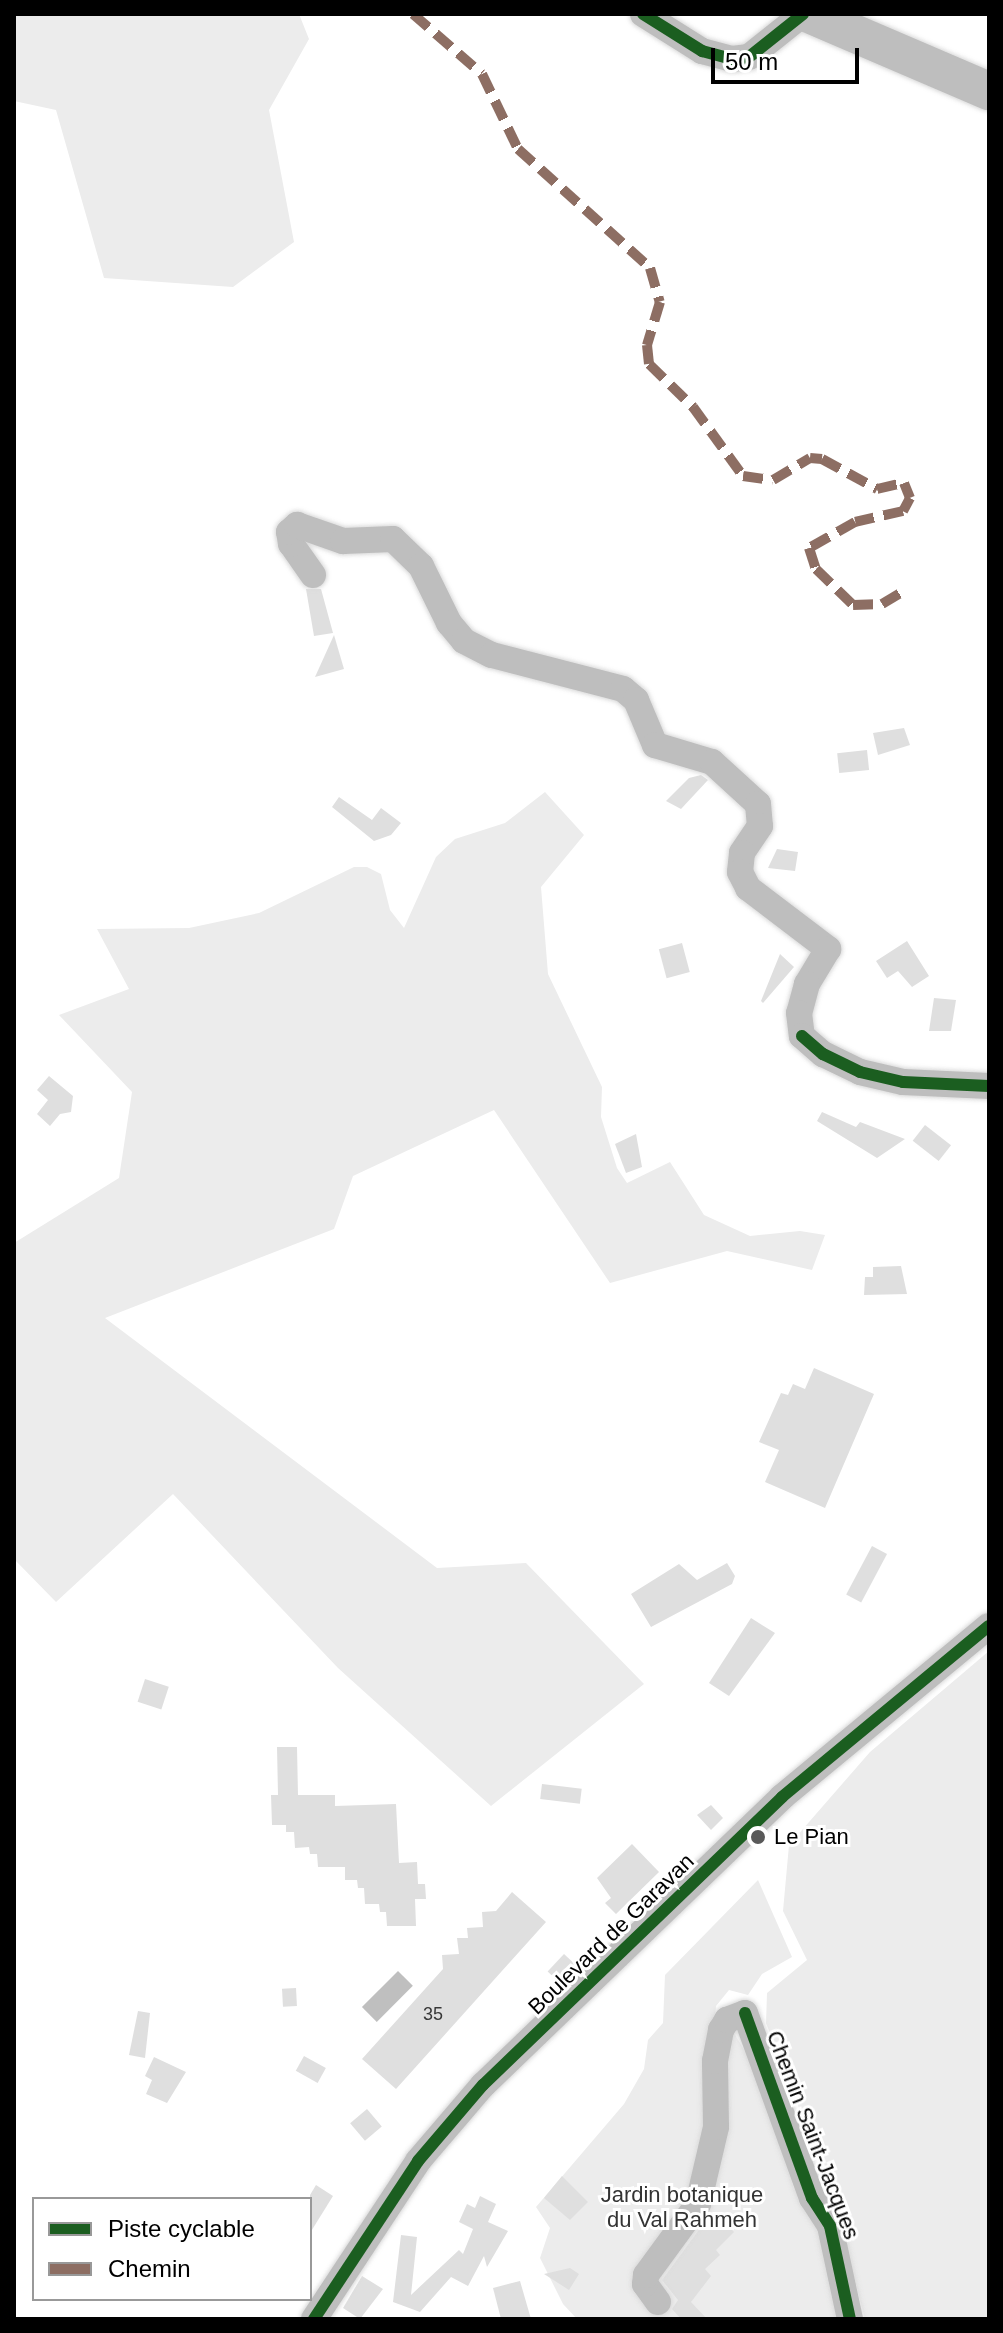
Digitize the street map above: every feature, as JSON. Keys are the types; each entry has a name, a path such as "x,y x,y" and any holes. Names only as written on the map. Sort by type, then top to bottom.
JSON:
{"highway":[{"path":"806,14 989,91"},
{"path":"869,14 989,63"}],"street":[{"path":"643,14 702,51 732,59 749,57 806,14"},
{"path":"313,575 291,544 289,532 297,525 343,541 393,539 421,566 449,623 464,641 492,655 623,689 636,700 655,745 712,762 719,774 747,790 758,804 760,826 742,853 744,880 825,946 807,984 799,1013 802,1036 823,1054 860,1072 903,1082 989,1086"},
{"name":"Boulevard de Garavan","path":"314,2319 418,2161 483,2085 770,1807 989,1626"},
{"name":"Chemin Saint-Jacques","path":"658,2302 645,2284 646,2275 698,2204 716,2127 715,2061 721,2030 727,2020 745,2013 812,2198 830,2226 850,2319"}],"green space":[{"path":"14,14 299,14 309,39 269,110 294,242 233,287 104,278 56,110 14,101"},
{"path":"545,792 584,835 541,887 548,974 602,1087 601,1117 617,1168 627,1183 670,1162 704,1215 750,1236 800,1231 825,1235 812,1270 727,1251 610,1283 494,1110 353,1176 334,1229 105,1318 437,1568 526,1563 644,1684 491,1806 338,1668 173,1494 56,1602 14,1559 14,1243 119,1178 132,1092 59,1015 129,989 97,929 189,928 259,913 354,867 367,867 381,874 390,910 404,928 436,857 455,839 505,823"},
{"path":"989,1651 989,2319 865,2319 833,2196 766,2023 767,1993 807,1960 783,1911 789,1845 870,1752"},
{"name":"Jardin botanique du Val Rahmeh","path":"758,1880 792,1957 762,1974 748,1995 729,1990 716,2006 714,2027 734,2033 758,2073 794,2189 819,2221 841,2319 577,2319 563,2304 540,2258 550,2228 536,2207 624,2104 644,2069 648,2040 663,2023 665,1975"}],"shaded area":[{"path":"398,1971 413,1986 377,2022 362,2007"}],"building":[{"path":"306,589 321,589 333,633 314,636"},
{"path":"334,635 344,669 315,677"},
{"path":"904,728 910,745 878,755 873,733"},
{"path":"867,750 869,770 839,773 837,753"},
{"path":"701,775 708,780 681,809 666,801 689,778"},
{"path":"339,797 372,820 381,808 401,823 391,835 374,841 332,807"},
{"path":"777,849 798,852 795,871 768,868"},
{"path":"907,941 929,976 912,987 898,971 887,978 876,961"},
{"path":"682,943 690,972 667,978 659,949"},
{"path":"780,954 794,967 763,1003 761,1001"},
{"path":"934,998 956,1000 951,1031 929,1031"},
{"path":"49,1076 73,1096 71,1112 60,1114 50,1126 37,1114 48,1100 37,1090"},
{"path":"822,1112 856,1127 860,1122 905,1139 877,1158 817,1121"},
{"path":"925,1125 951,1145 939,1161 913,1141"},
{"path":"636,1134 642,1167 626,1173 615,1144"},
{"path":"901,1266 907,1294 864,1295 865,1277 873,1277 873,1267"},
{"path":"814,1368 874,1394 825,1508 765,1482 779,1450 759,1442 781,1393 788,1395 793,1384 805,1389"},
{"path":"872,1546 887,1554 861,1603 846,1595"},
{"path":"727,1563 735,1576 732,1584 651,1627 631,1594 679,1564 697,1580"},
{"path":"751,1618 775,1633 729,1696 709,1683"},
{"path":"145,1679 169,1687 161,1710 138,1702"},
{"path":"277,1747 297,1747 298,1795 335,1795 335,1806 396,1804 399,1863 417,1862 418,1884 425,1884 426,1899 415,1899 416,1926 387,1926 386,1912 380,1912 379,1904 365,1904 364,1888 358,1888 357,1880 345,1880 345,1867 318,1867 317,1854 310,1854 309,1847 295,1848 294,1832 286,1832 286,1825 272,1825 271,1795 278,1795"},
{"path":"542,1784 582,1789 580,1804 540,1799"},
{"path":"711,1805 723,1818 711,1830 697,1815"},
{"path":"632,1844 659,1872 616,1914 605,1903 611,1898 597,1878"},
{"path":"512,1892 546,1922 396,2089 362,2059 443,1969 442,1955 459,1954 457,1938 468,1938 467,1928 483,1927 482,1912 496,1911"},
{"path":"564,1954 580,1969 564,1987 548,1972"},
{"path":"296,1988 297,2006 283,2007 282,1989"},
{"path":"138,2011 150,2013 145,2058 129,2055"},
{"path":"304,2056 326,2068 318,2083 296,2071"},
{"path":"154,2057 186,2072 167,2103 146,2094 152,2080 145,2076"},
{"path":"367,2109 382,2127 365,2141 350,2123"},
{"path":"562,2176 588,2202 570,2220 544,2198"},
{"path":"316,2185 333,2196 312,2230 312,2197 310,2195"},
{"path":"480,2196 496,2204 488,2222 508,2231 487,2267 484,2256 468,2286 451,2277 420,2312 393,2302 401,2235 417,2237 411,2295 459,2250 463,2254 473,2229 459,2222 467,2204 475,2208"},
{"path":"719,2216 734,2232 716,2250 720,2255 705,2269 711,2276 691,2302 707,2319 681,2319 672,2309 678,2300 662,2280 701,2227 705,2230"},
{"path":"570,2268 579,2274 569,2290 544,2274"},
{"path":"362,2276 383,2289 360,2319 343,2308"},
{"path":"520,2281 531,2319 501,2319 493,2288"}],"marked path":[{"path":"413,14 482,74 518,149 650,268 660,302 647,345 649,364 693,407 743,476 773,480 810,458 822,459 877,489 904,483 910,498 903,511 855,522 809,548 816,569 853,605 882,604 900,593"}],"cycle path":[{"path":"643,14 702,51 732,59 749,57 803,14"},
{"path":"802,1036 823,1054 860,1072 903,1082 989,1086"},
{"path":"314,2319 418,2161 483,2085 782,1797 989,1626"},
{"path":"745,2013 812,2198 830,2226 850,2319"}],"place":[{"name":"Le Pian","path":"758,1837"}]}
